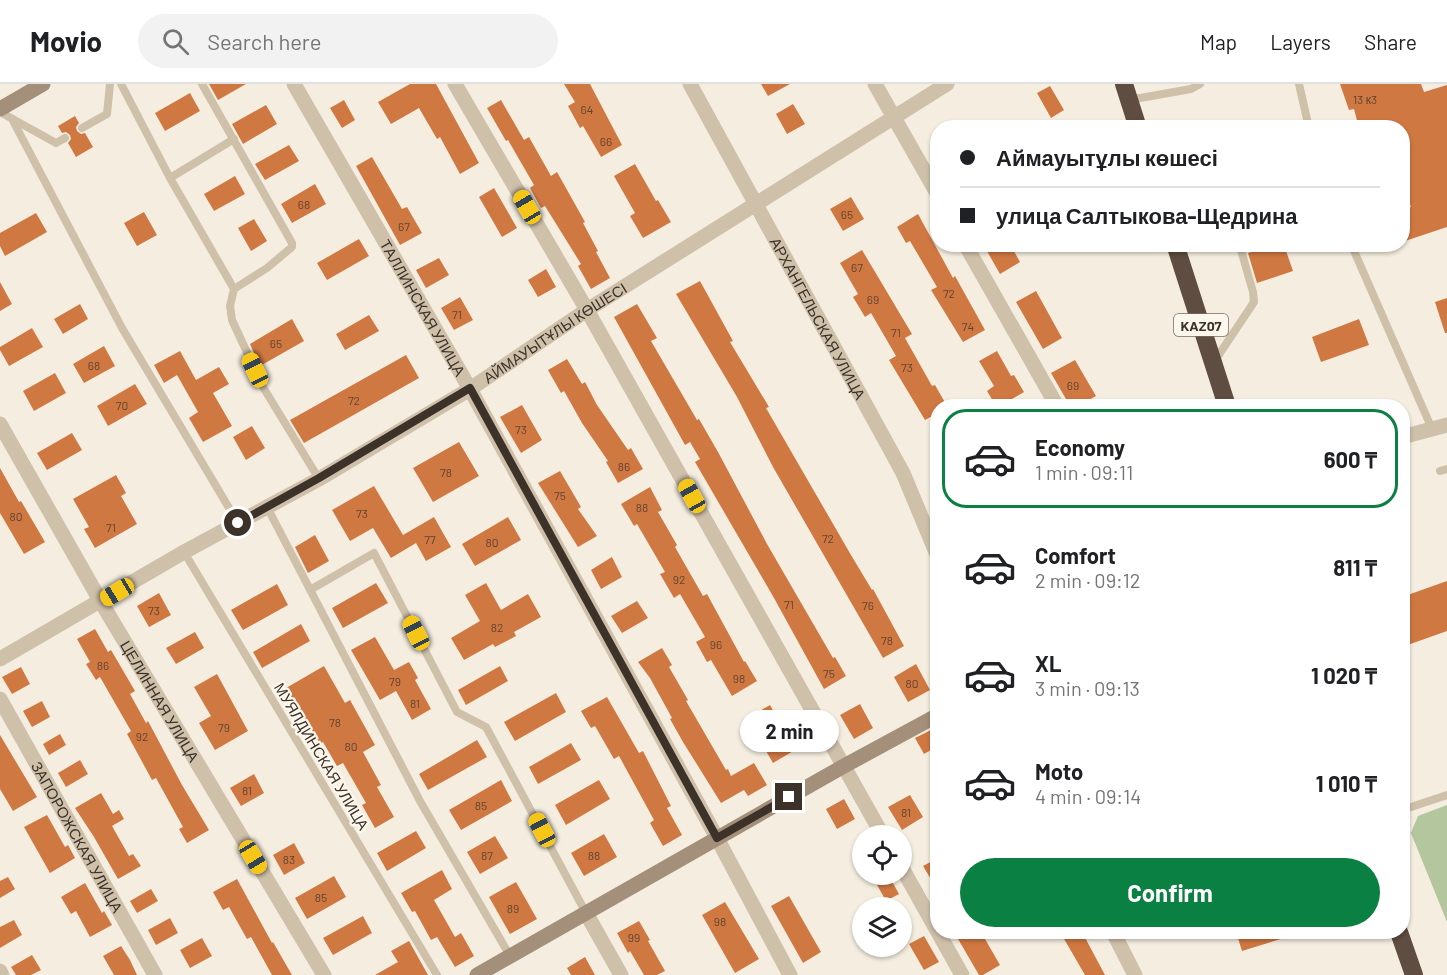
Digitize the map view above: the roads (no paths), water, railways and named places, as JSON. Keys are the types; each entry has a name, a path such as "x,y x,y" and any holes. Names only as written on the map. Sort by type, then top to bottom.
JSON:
{"highway":[{"path":"1127,92 1136,120"},
{"name":"KAZ07","path":"1178,252 1225,399"},
{"path":"1401,939 1414,975"}],"street":[{"path":"4,113 43,84"},
{"name":"ТАЛЛИНСКАЯ УЛИЦА","path":"294,84 470,388 790,975"},
{"path":"455,84 586,310 877,825"},
{"name":"АРХАНГЕЛЬСКАЯ УЛИЦА","path":"690,84 903,473 930,538"},
{"path":"875,84 930,181"},
{"name":"АЙМАУЫТҰЛЫ КӨШЕСІ","path":"0,659 184,552 319,478 470,388 586,310 947,84"},
{"path":"970,252 1053,399"},
{"name":"ЦЕЛИННАЯ УЛИЦА","path":"0,424 101,602 324,975"},
{"path":"1410,435 1440,427"},
{"name":"ЗАПОРОЖСКАЯ УЛИЦА","path":"0,699 155,975"},
{"path":"477,975 843,766 930,719"},
{"path":"912,885 930,918"},
{"path":"586,913 621,975"},
{"path":"942,939 962,975"},
{"path":"1117,939 1135,975"},
{"path":"0,971 2,975"}],"lane":[{"path":"82,128 107,114 110,84"},
{"path":"121,84 170,178 234,289 230,306 232,320 263,387 319,478"},
{"path":"202,84 292,243 292,247 267,268 234,289"},
{"path":"1127,92 1191,89 1200,84"},
{"path":"1299,84 1307,120"},
{"path":"4,113 56,143 65,138"},
{"path":"4,113 122,328 238,523"},
{"path":"170,178 234,139"},
{"path":"1213,364 1254,302 1241,252"},
{"path":"1355,252 1440,427"},
{"path":"267,507 420,801 510,956"},
{"name":"МУЯЛДИНСКАЯ УЛИЦА","path":"184,552 437,975"},
{"path":"310,590 374,553 457,712 486,727 586,913"},
{"path":"1410,807 1447,795"}]}
